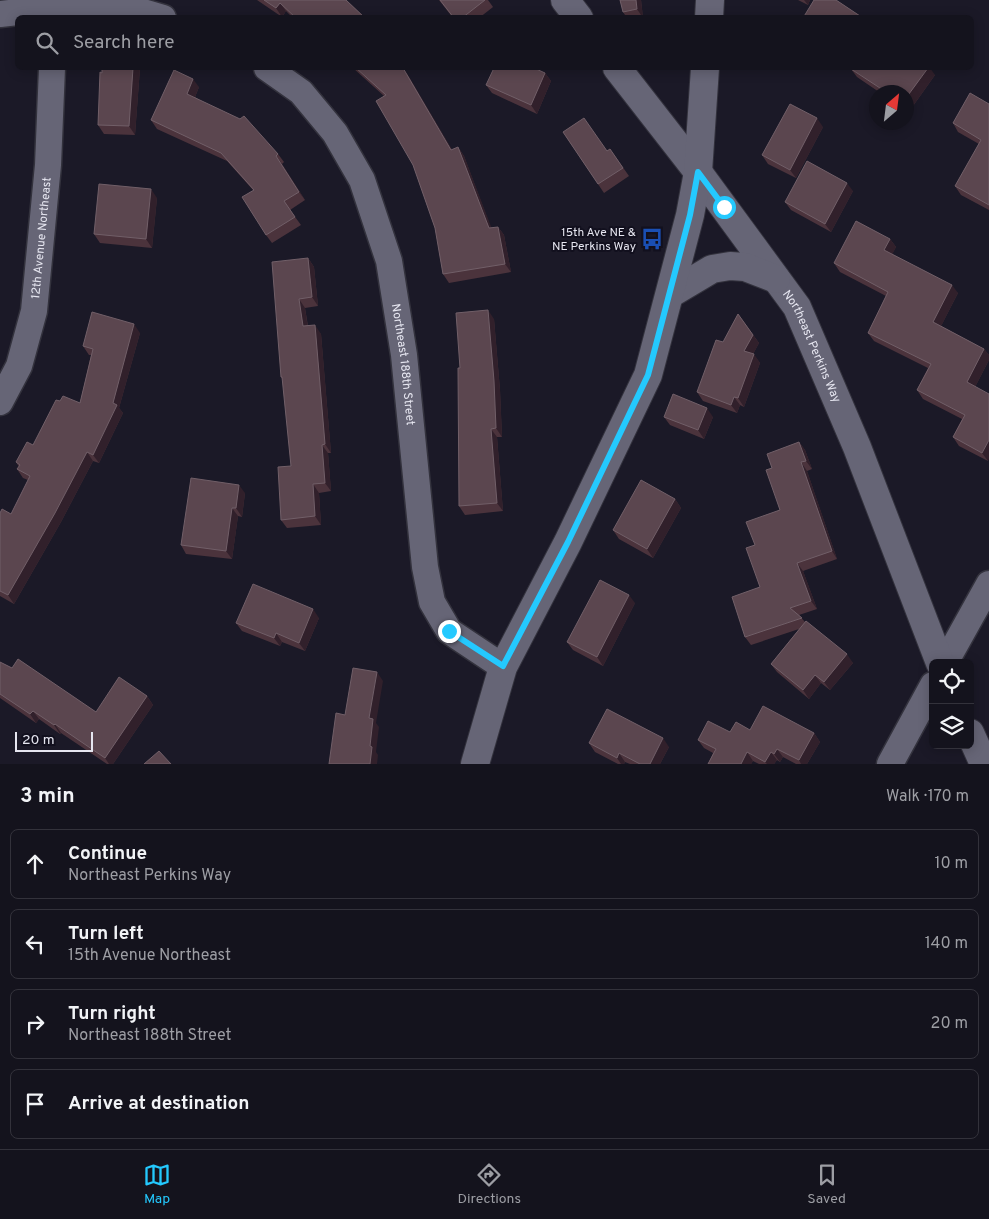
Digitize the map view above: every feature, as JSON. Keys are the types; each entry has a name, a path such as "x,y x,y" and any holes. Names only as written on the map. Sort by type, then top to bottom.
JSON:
{"main road":[{"path":"565,0 577,15"},
{"path":"709,15 710,0"},
{"name":"Northeast Perkins Way","path":"619,70 698,172 797,307 857,447 938,659"},
{"path":"476,764 503,666 568,542 648,375 690,215 698,172 705,70"},
{"path":"670,294 712,268 745,267 776,279"},
{"path":"974,742 984,764"}],"street":[{"path":"0,14 143,12 153,15"},
{"name":"12th Avenue Northeast","path":"0,402 19,366 34,311 48,164 52,70"},
{"name":"Northeast 188th Street","path":"270,70 301,92 335,133 362,180 388,261 404,355 425,567 432,602 449,631 503,666"},
{"path":"947,659 989,584"},
{"path":"890,764 929,692"}],"building":[{"path":"264,0 346,0 362,15 293,15 280,3 276,8"},
{"path":"440,0 485,0 466,15 452,15"},
{"path":"620,0 636,0 637,9 623,12"},
{"path":"814,0 836,0 858,15 805,15"},
{"path":"102,70 133,70 129,126 98,125 100,72 102,73"},
{"path":"174,70 193,79 187,94 240,119 244,116 278,154 276,156 299,192 284,201 295,217 266,235 242,197 254,190 221,153 151,120"},
{"path":"358,70 404,70 451,150 458,147 489,228 498,227 505,264 443,274 435,228 413,165 376,101 386,95"},
{"path":"493,70 538,70 545,73 531,105 486,85"},
{"path":"853,70 927,70 914,87 914,85 875,85"},
{"path":"970,93 989,104 989,205 955,186 981,140 953,123"},
{"path":"790,104 817,118 790,170 762,155"},
{"path":"584,118 607,151 610,149 623,168 598,184 563,132"},
{"path":"807,161 847,183 825,224 785,202"},
{"path":"99,184 151,189 146,239 94,234"},
{"path":"856,221 890,239 884,250 952,285 933,322 984,349 967,382 989,394 989,440 982,453 953,437 965,415 917,390 931,364 868,333 888,292 834,263"},
{"path":"308,258 312,297 299,299 303,326 315,325 325,444 322,445 325,483 313,484 315,516 281,520 278,467 291,466 281,377 272,262"},
{"path":"488,310 494,381 496,428 491,429 497,503 459,506 458,368 460,368 456,313"},
{"path":"92,312 134,324 113,403 117,405 93,455 87,452 8,595 0,591 0,513 2,509 11,514 30,476 17,469 20,465 16,462 27,442 33,445 56,400 60,401 63,396 80,403 93,349 83,346"},
{"path":"738,314 753,335 744,351 754,354 738,398 734,397 731,405 697,392 716,340 723,342"},
{"path":"673,394 707,408 698,430 664,417"},
{"path":"799,442 806,461 801,462 832,551 797,563 811,601 790,608 802,618 745,637 732,597 760,587 746,548 755,545 746,522 780,510 766,470 772,468 767,454"},
{"path":"191,478 239,485 236,508 232,508 226,551 181,545"},
{"path":"641,480 675,499 647,549 613,530"},
{"path":"600,580 629,595 597,657 567,642"},
{"path":"253,584 313,609 299,643 276,633 274,638 236,623"},
{"path":"806,621 847,654 824,682 815,675 803,690 771,664"},
{"path":"18,659 96,712 119,677 147,696 105,758 55,724 33,711 30,714 0,694 0,662 12,668"},
{"path":"353,668 377,672 369,718 373,719 370,764 329,764 336,713 345,715"},
{"path":"763,706 814,733 799,760 777,749 774,754 771,752 765,762 747,752 741,764 708,764 716,749 698,740 708,721 730,732 736,722 750,730"},
{"path":"607,709 663,738 650,764 640,764 619,753 617,758 589,743"},
{"path":"159,751 171,764 144,764"}],"place":[{"name":"15th Ave NE & NE Perkins Way","path":"652,239"}],"route":[{"path":"449,631 503,666 568,542 648,375 690,215 698,172 724,207"}]}
